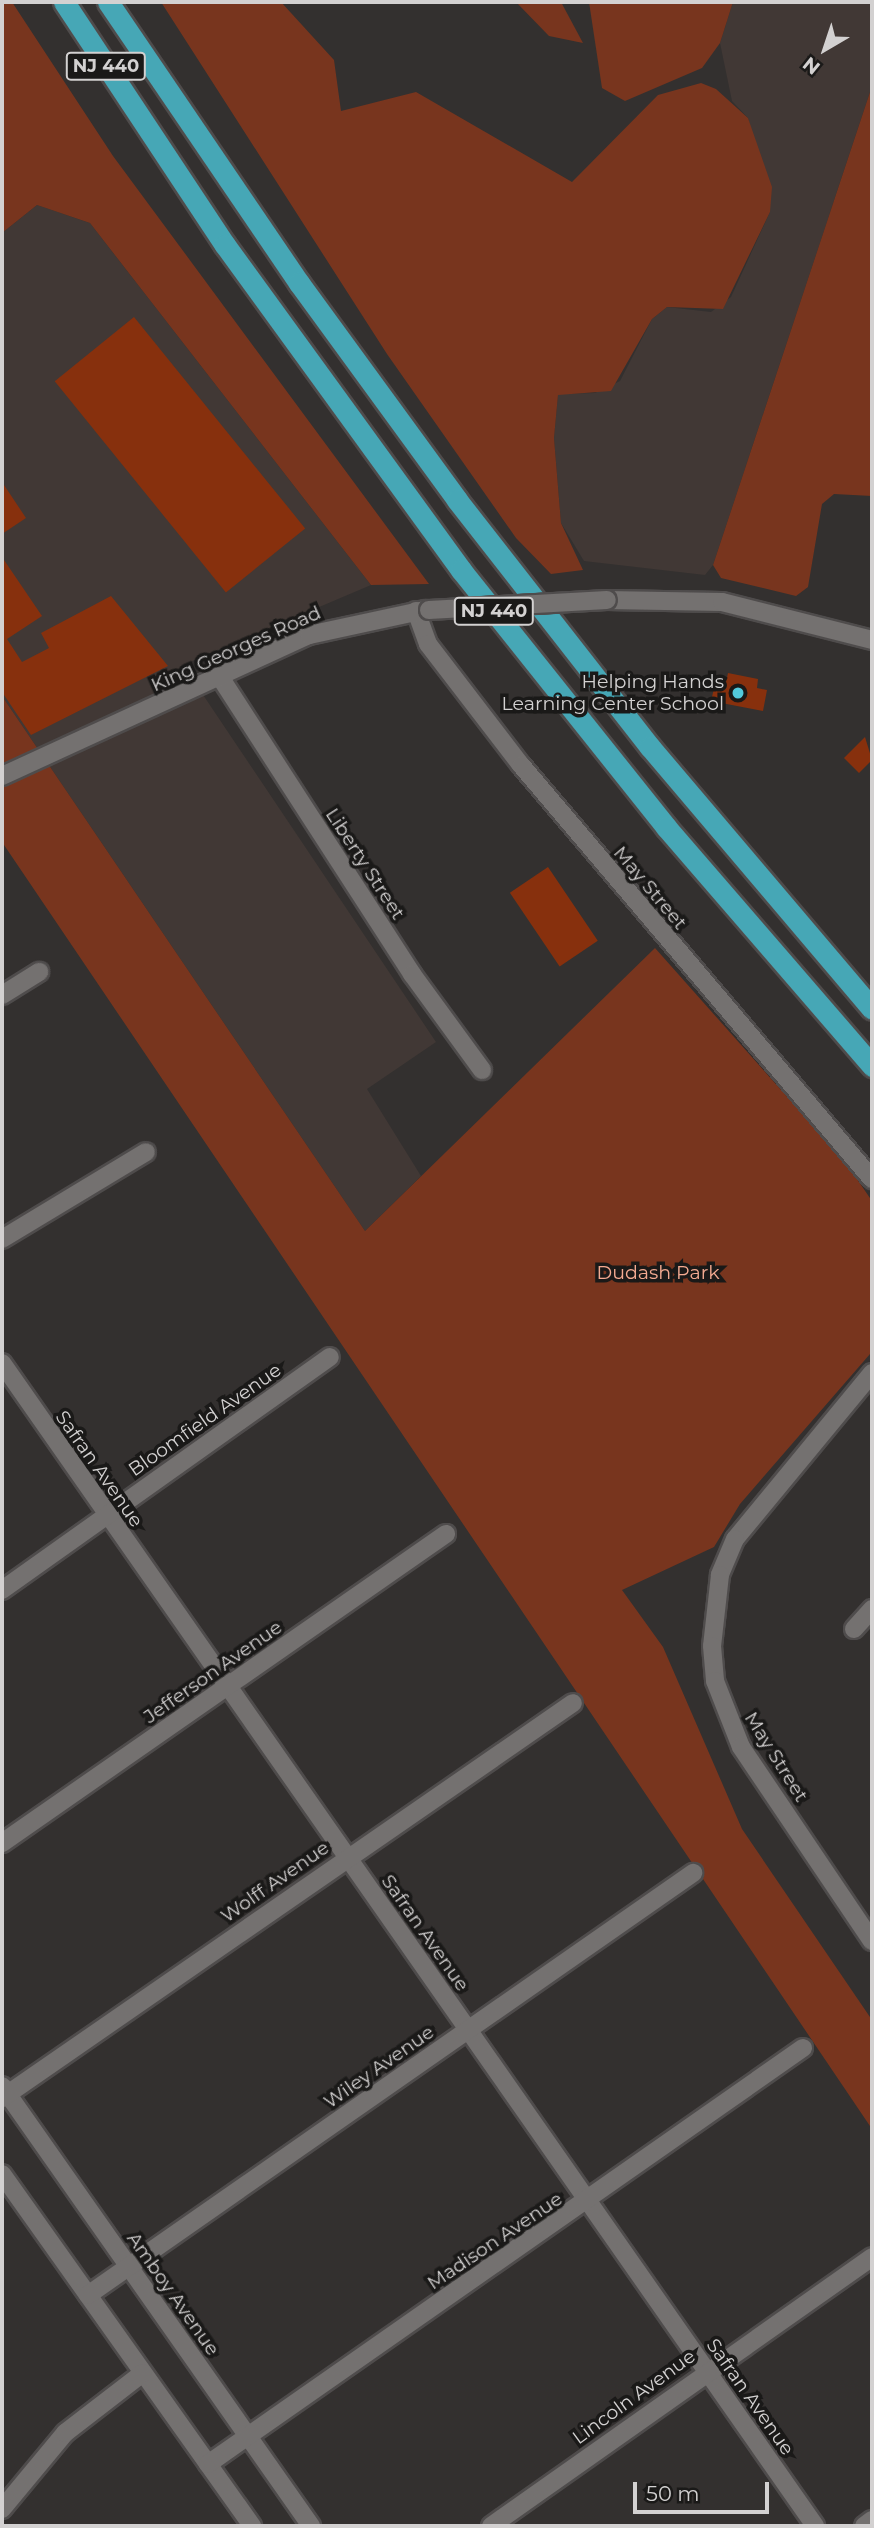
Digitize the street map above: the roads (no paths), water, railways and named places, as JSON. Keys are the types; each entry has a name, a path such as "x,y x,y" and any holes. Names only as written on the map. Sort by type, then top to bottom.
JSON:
{"highway":[{"name":"NJ 440","path":"64,2 232,255 461,570 666,827 872,1066"},
{"name":"NJ 440","path":"109,2 299,283 457,500 659,757 872,1009"}],"street":[{"name":"King Georges Road","path":"2,776 82,743 327,629 422,611 607,600 722,602 872,640"},
{"name":"May Street","path":"422,611 428,644 528,774 872,1179"},
{"name":"Liberty Street","path":"220,677 405,963 482,1070"},
{"path":"2,995 39,972"},
{"path":"2,1239 146,1152"},
{"name":"Bloomfield Avenue","path":"2,1590 330,1357"},
{"name":"Safran Avenue","path":"2,1363 106,1516 815,2526"},
{"name":"May Street","path":"872,1373 735,1539 720,1575 712,1646 715,1681 741,1747 872,1941"},
{"name":"Jefferson Avenue","path":"2,1843 446,1534"},
{"path":"854,1629 872,1609"},
{"name":"Wolff Avenue","path":"4,2093 573,1703"},
{"name":"Wiley Avenue","path":"88,2295 694,1873"},
{"name":"Madison Avenue","path":"208,2464 588,2203 803,2048"},
{"name":"Amboy Avenue","path":"4,2093 311,2526"},
{"path":"2,2174 252,2526"},
{"name":"Lincoln Avenue","path":"491,2526 706,2371 872,2257"},
{"path":"2,2509 65,2432 143,2373"},
{"path":"864,2526 872,2520"}],"place":[{"name":"Helping Hands Learning Center School","path":"738,693"}],"park label":[{"name":"Dudash Park","path":"658,1273"}]}
